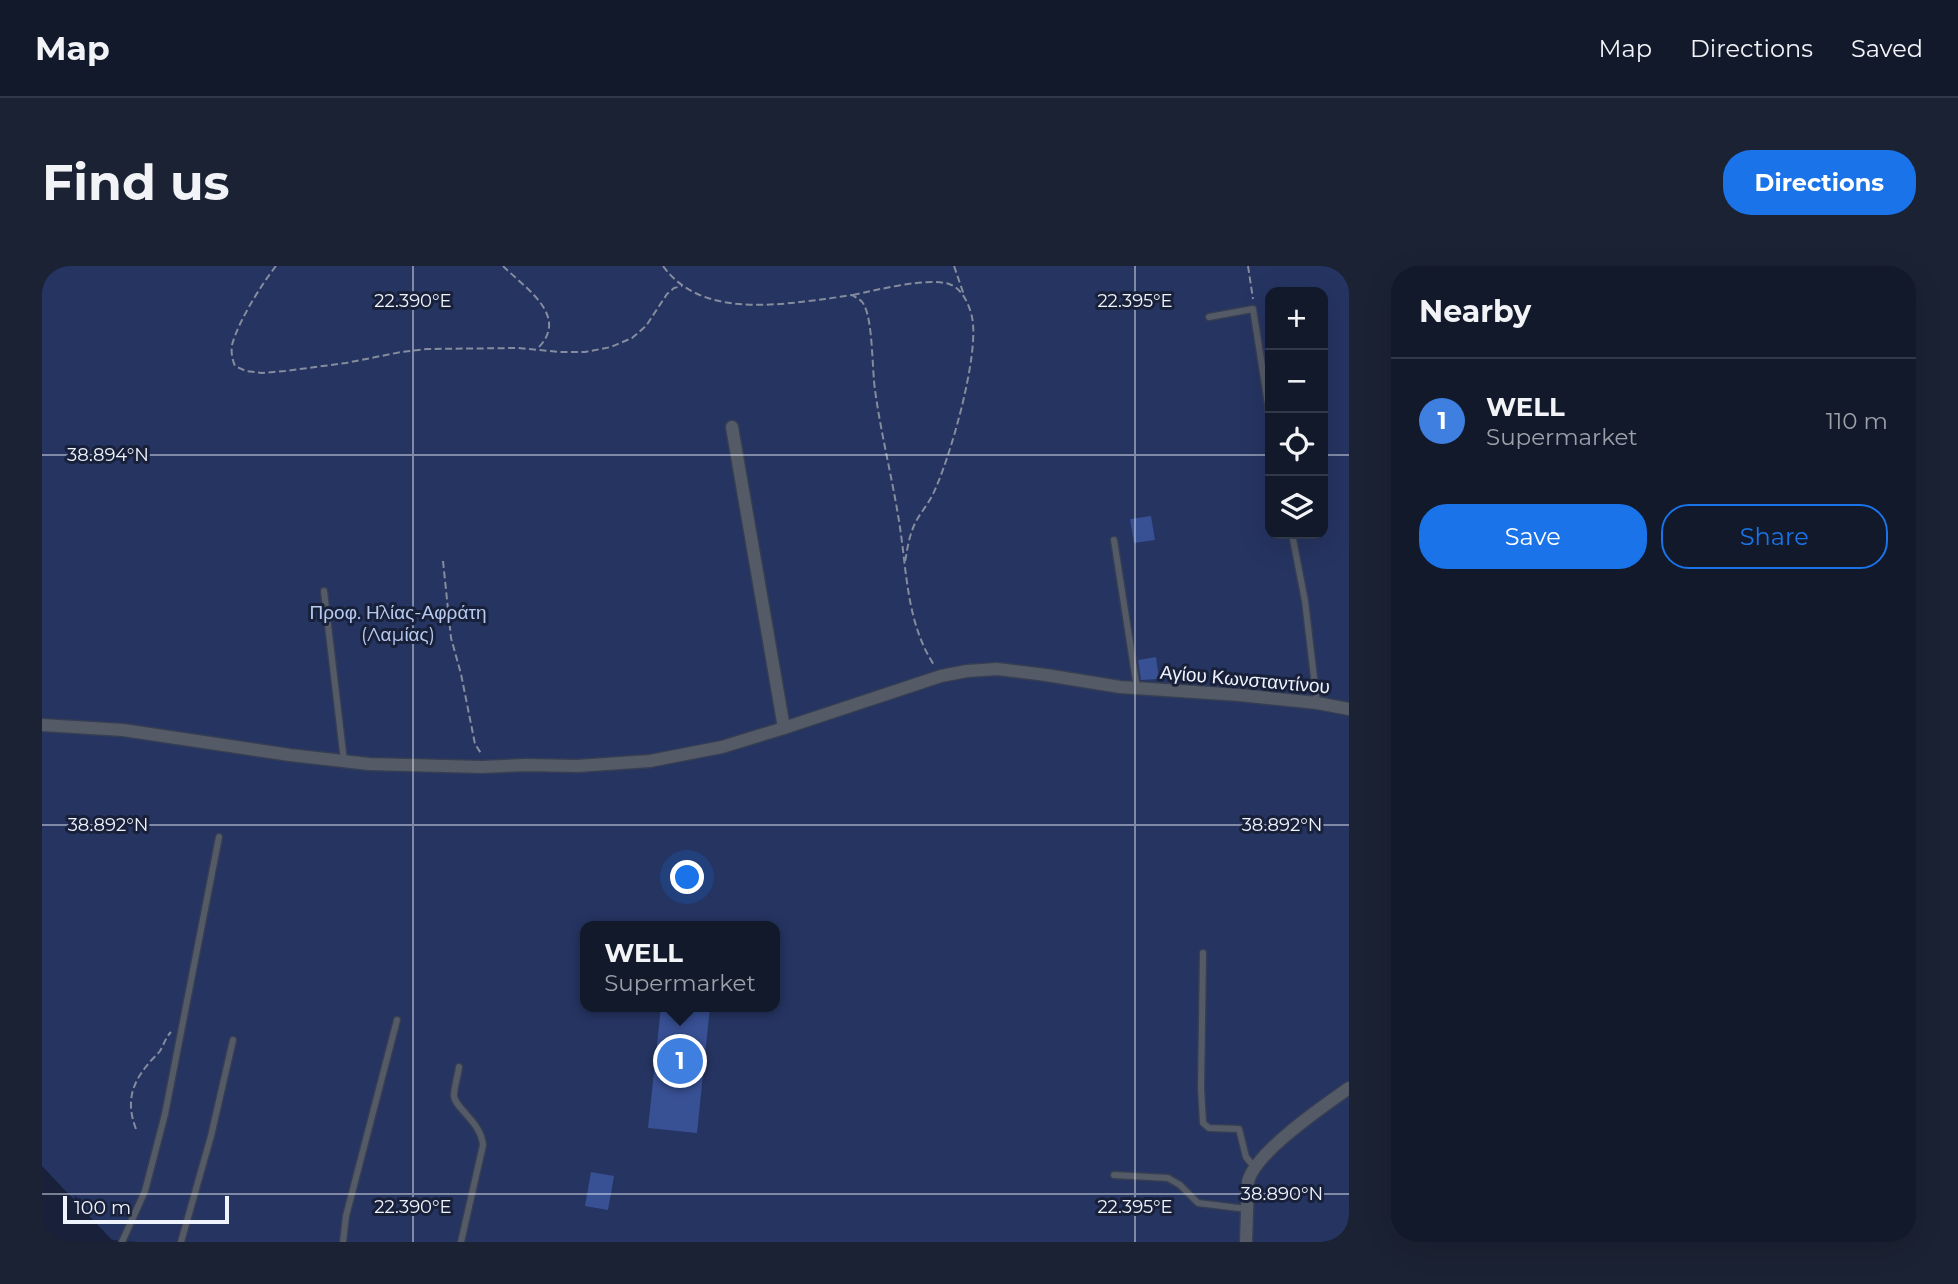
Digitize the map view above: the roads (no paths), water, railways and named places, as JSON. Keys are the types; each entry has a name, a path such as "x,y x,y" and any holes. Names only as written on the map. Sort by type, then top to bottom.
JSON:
{"street":[{"path":"732,427 784,728"},
{"name":"Αγίου Κωνσταντίνου","path":"42,724 123,730 290,755 393,765 577,766 650,761 722,747 941,676 967,671 997,669 1137,688 1317,703 1349,709"},
{"path":"1246,1242 1249,1176 1259,1160 1349,1088"}],"lane":[{"path":"1209,317 1253,309 1269,413"},
{"path":"1293,539 1305,601 1317,703"},
{"path":"1114,540 1137,688"},
{"path":"324,590 344,761"},
{"path":"122,1242 145,1191 154,1160 219,837"},
{"path":"1203,953 1202,1121 1209,1128 1239,1129 1246,1157 1255,1168"},
{"path":"343,1242 346,1216 397,1020"},
{"path":"181,1242 211,1136 233,1040"},
{"path":"459,1068 454,1097 475,1122 483,1145 461,1242"},
{"path":"1114,1175 1168,1178 1180,1185 1198,1203 1247,1209"}],"place":[{"name":"WELL","path":"680,1061"}],"park label":[{"name":"Προφ. Ηλίας-Αφράτη (Λαμίας)","path":"398,623"}]}
